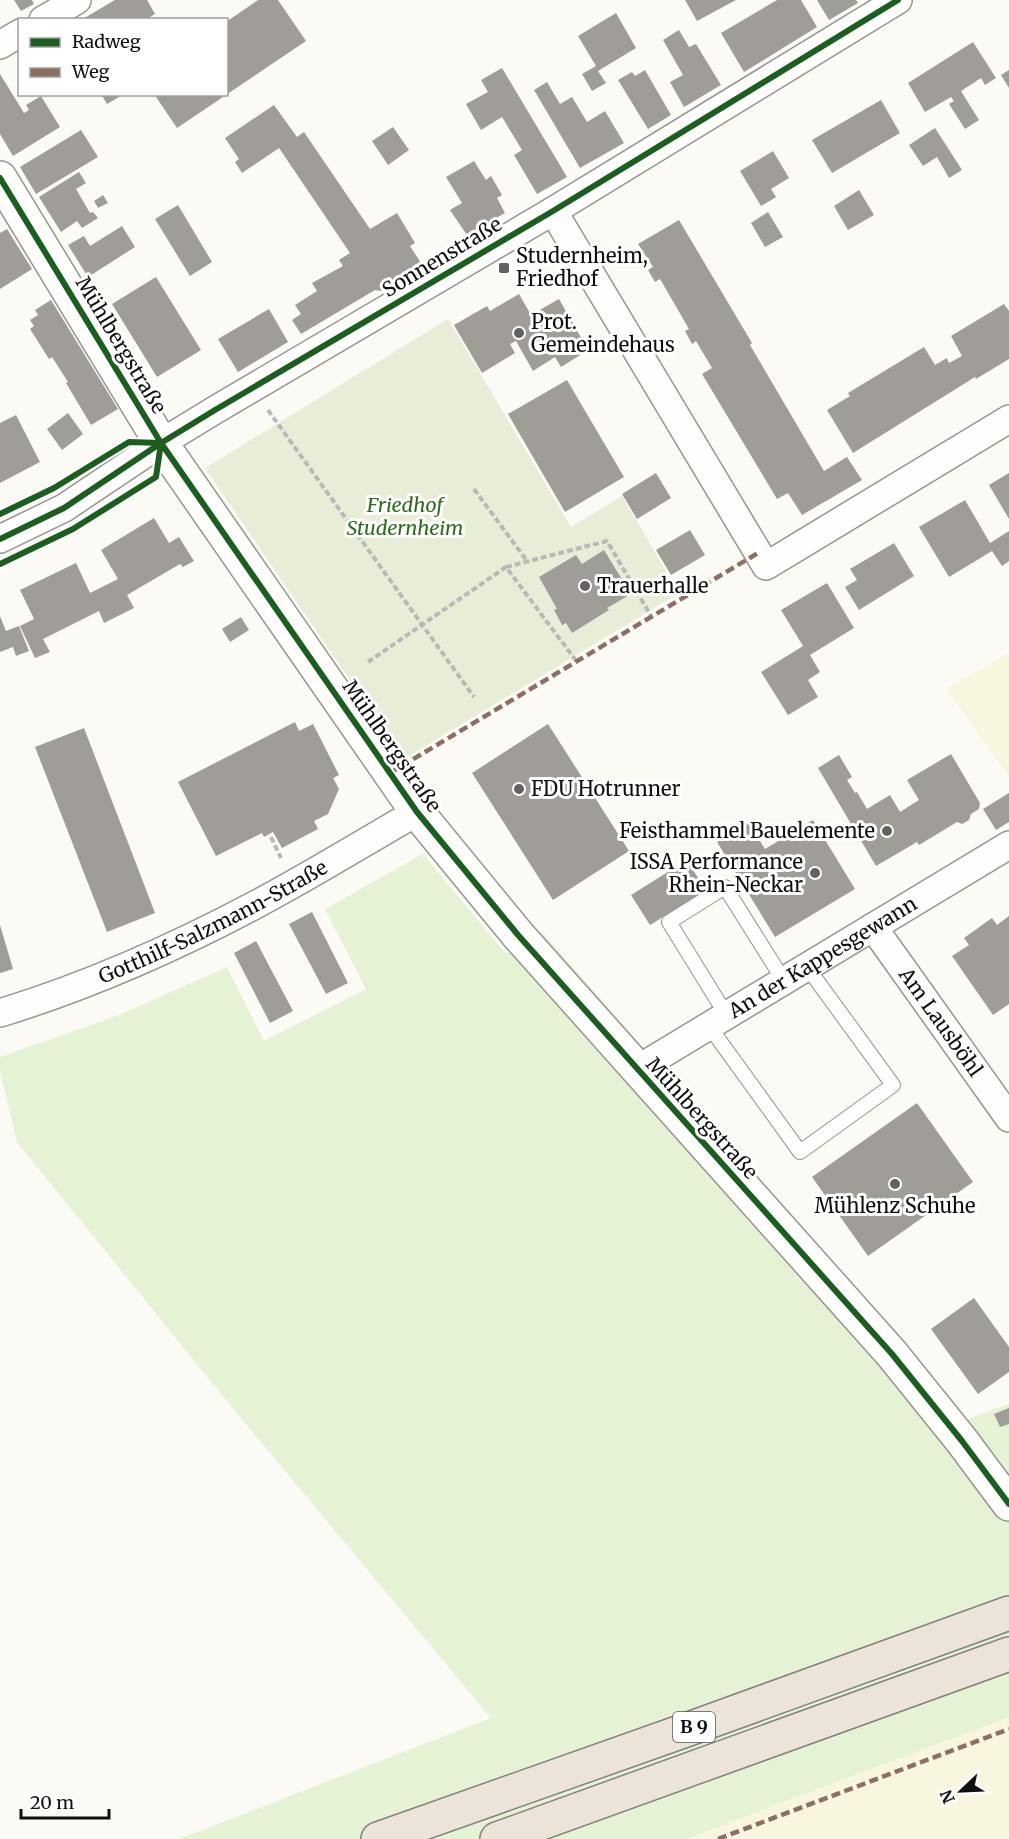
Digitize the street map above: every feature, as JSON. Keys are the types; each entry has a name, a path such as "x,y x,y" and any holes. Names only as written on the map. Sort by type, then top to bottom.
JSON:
{"highway":[{"name":"B 9","path":"378,1839 1009,1613"},
{"name":"B 9","path":"497,1839 1009,1654"}],"street":[{"path":"47,18 77,0"},
{"name":"Sonnenstraße","path":"0,539 64,508 161,443 553,211 898,0"},
{"path":"0,45 18,34"},
{"name":"Mühlbergstraße","path":"0,178 161,443 417,812 518,934 636,1070 892,1354 1009,1504"},
{"path":"553,211 766,566 1009,419"},
{"name":"Gotthilf-Salzmann-Straße","path":"0,1013 99,977 184,940 256,904 417,812"},
{"name":"An der Kappesgewann","path":"636,1070 1009,845"},
{"name":"Am Lausböhl","path":"873,927 1009,1118"}],"lane":[{"path":"784,981 725,888 669,922 718,1021 800,1152 893,1085 807,967"}],"path":[{"path":"252,388 474,697"},
{"path":"474,489 527,561"},
{"path":"368,662 506,567 606,541 651,616"},
{"path":"506,567 576,662"}],"shaded area":[{"path":"1009,652 1009,777 946,689"},
{"path":"1009,1717 1009,1839 686,1839"}],"green space":[{"name":"Friedhof Studernheim","path":"448,319 571,527 622,496 679,593 404,759 205,468"},
{"path":"423,854 505,953 542,932 902,1344 963,1421 1009,1404 1009,1717 686,1839 179,1839 491,1718 230,1405 17,1142 0,1071 0,1057 119,1015 227,967 264,1041 366,989 325,909"}],"building":[{"path":"14,0 32,0 34,4 21,11"},
{"path":"115,0 147,0 155,14 148,18 84,18"},
{"path":"258,0 278,0 306,41 228,94 228,21"},
{"path":"685,0 736,0 697,21"},
{"path":"777,0 801,0 817,27 744,72 721,33"},
{"path":"817,0 856,0 858,3 829,20"},
{"path":"616,13 636,48 598,71 606,83 592,91 582,74 596,66 578,36"},
{"path":"679,30 689,47 696,44 721,85 684,107 670,82 683,75 663,40"},
{"path":"973,42 996,78 985,85 981,78 961,91 979,120 965,129 949,104 954,101 951,97 925,112 908,83"},
{"path":"502,68 567,177 537,194 514,155 522,150 502,117 481,130 466,104 488,92 481,80"},
{"path":"645,70 671,115 648,129 618,80 632,72 635,76"},
{"path":"1009,70 1009,88 1001,75"},
{"path":"0,74 24,113 29,110 26,105 41,96 60,127 13,156 0,134"},
{"path":"547,82 560,104 572,97 587,122 605,111 624,143 580,168 534,90"},
{"path":"102,96 121,96 107,104"},
{"path":"155,96 224,96 177,128"},
{"path":"881,100 900,133 832,173 812,140"},
{"path":"274,105 297,137 304,132 370,229 397,213 415,243 410,246 421,263 388,283 386,288 380,291 375,290 301,334 292,320 301,314 295,305 317,291 312,283 343,266 339,260 350,253 279,148 242,173 235,162 239,159 225,138"},
{"path":"393,127 409,150 388,165 372,141"},
{"path":"935,128 962,170 949,178 937,157 923,166 909,145"},
{"path":"81,130 98,157 36,194 20,167"},
{"path":"773,151 789,178 771,189 776,197 761,206 740,171"},
{"path":"474,161 486,180 491,176 502,195 497,198 505,213 467,235 450,210 462,203 446,177"},
{"path":"79,172 86,183 76,189 90,213 93,212 98,218 82,228 77,221 61,232 39,197"},
{"path":"859,190 874,215 848,230 834,206"},
{"path":"103,195 108,203 98,208 94,201"},
{"path":"178,205 212,262 190,276 155,219"},
{"path":"768,212 783,237 765,247 751,223"},
{"path":"679,220 824,471 847,457 862,480 802,515 788,493 777,499 702,374 712,368 696,341 692,344 685,331 689,329 660,279 655,282 648,270 653,267 638,244"},
{"path":"122,226 135,247 88,277 68,245 84,236 90,246"},
{"path":"7,229 32,269 0,289 0,233"},
{"path":"156,277 201,350 157,377 112,304"},
{"name":"Prot. Gemeindehaus","path":"519,294 531,315 559,299 583,341 580,343 585,352 561,367 555,357 533,371 516,341 510,344 515,353 482,373 454,325 487,306 490,311"},
{"path":"51,300 118,409 91,425 66,383 68,382 52,357 49,359 30,329 34,326 30,320 38,315 35,310"},
{"path":"1004,304 1009,311 1009,359 976,379 975,377 853,453 827,410 850,396 848,393 924,347 935,365 947,358 949,363 962,356 951,336"},
{"path":"269,309 288,342 238,372 218,339"},
{"path":"567,380 624,477 565,512 508,414"},
{"path":"68,413 83,434 62,450 47,429"},
{"path":"16,415 40,462 0,483 0,423"},
{"path":"656,473 671,498 637,519 622,494"},
{"path":"1009,473 1009,519 989,485"},
{"path":"965,500 990,543 1009,531 1009,561 1002,566 992,551 949,577 919,527"},
{"path":"154,518 169,543 179,537 194,561 183,567 180,564 127,595 134,608 104,623 99,611 43,639 50,652 35,658 20,626 34,619 20,590 76,563 90,593 118,579 101,550"},
{"path":"690,530 705,555 671,575 656,550"},
{"path":"894,543 914,576 859,610 845,587 857,580 850,569"},
{"name":"Trauerhalle","path":"604,550 631,594 572,633 566,623 562,625 554,610 557,609 539,577 576,555 582,564"},
{"path":"827,583 854,628 810,655 820,672 808,680 818,697 788,715 761,672 803,646 781,610"},
{"path":"0,616 6,631 19,626 29,651 16,656 13,647 0,652"},
{"path":"241,617 249,630 230,642 222,629"},
{"path":"295,722 299,731 313,724 339,775 333,778 339,789 328,814 314,821 318,829 282,848 273,832 264,837 262,833 216,856 178,782"},
{"path":"548,724 629,851 553,900 472,773"},
{"path":"84,728 155,913 107,932 35,747"},
{"path":"951,754 980,803 979,809 962,824 957,822 919,845 917,842 876,866 818,768 839,755 852,777 847,780 867,809 890,795 900,812 919,800 907,780"},
{"path":"1009,793 1009,822 996,830 983,809"},
{"path":"813,820 855,889 775,937 717,842 749,823 765,849"},
{"path":"687,860 706,891 650,925 631,895"},
{"path":"312,912 348,983 326,994 289,924"},
{"path":"1009,916 1009,1004 993,1015 952,956 969,945 964,938 992,918 997,925"},
{"path":"0,925 13,969 0,973"},
{"path":"256,941 293,1011 270,1023 234,953"},
{"path":"917,1103 973,1182 868,1256 812,1177"},
{"path":"974,1298 1009,1347 1009,1372 978,1394 931,1329"},
{"path":"1009,1408 1009,1424 1000,1427 994,1414"}],"marked path":[{"path":"390,773 758,553"},
{"path":"718,1839 1009,1729"}],"cycle path":[{"path":"0,539 64,508 215,410 553,211 898,0"},
{"path":"0,178 161,443 417,812 518,935 892,1354 1009,1504"},
{"path":"0,514 54,488 129,442 161,443"},
{"path":"0,564 73,529 156,477 161,443"}],"place":[{"name":"Studernheim, Friedhof","path":"504,268"},
{"name":"Prot. Gemeindehaus","path":"519,333"},
{"name":"Trauerhalle","path":"585,586"},
{"name":"FDU Hotrunner","path":"519,789"},
{"name":"Feisthammel Bauelemente","path":"887,831"},
{"name":"ISSA Performance Rhein-Neckar","path":"815,873"},
{"name":"Mühlenz Schuhe","path":"895,1184"}]}
